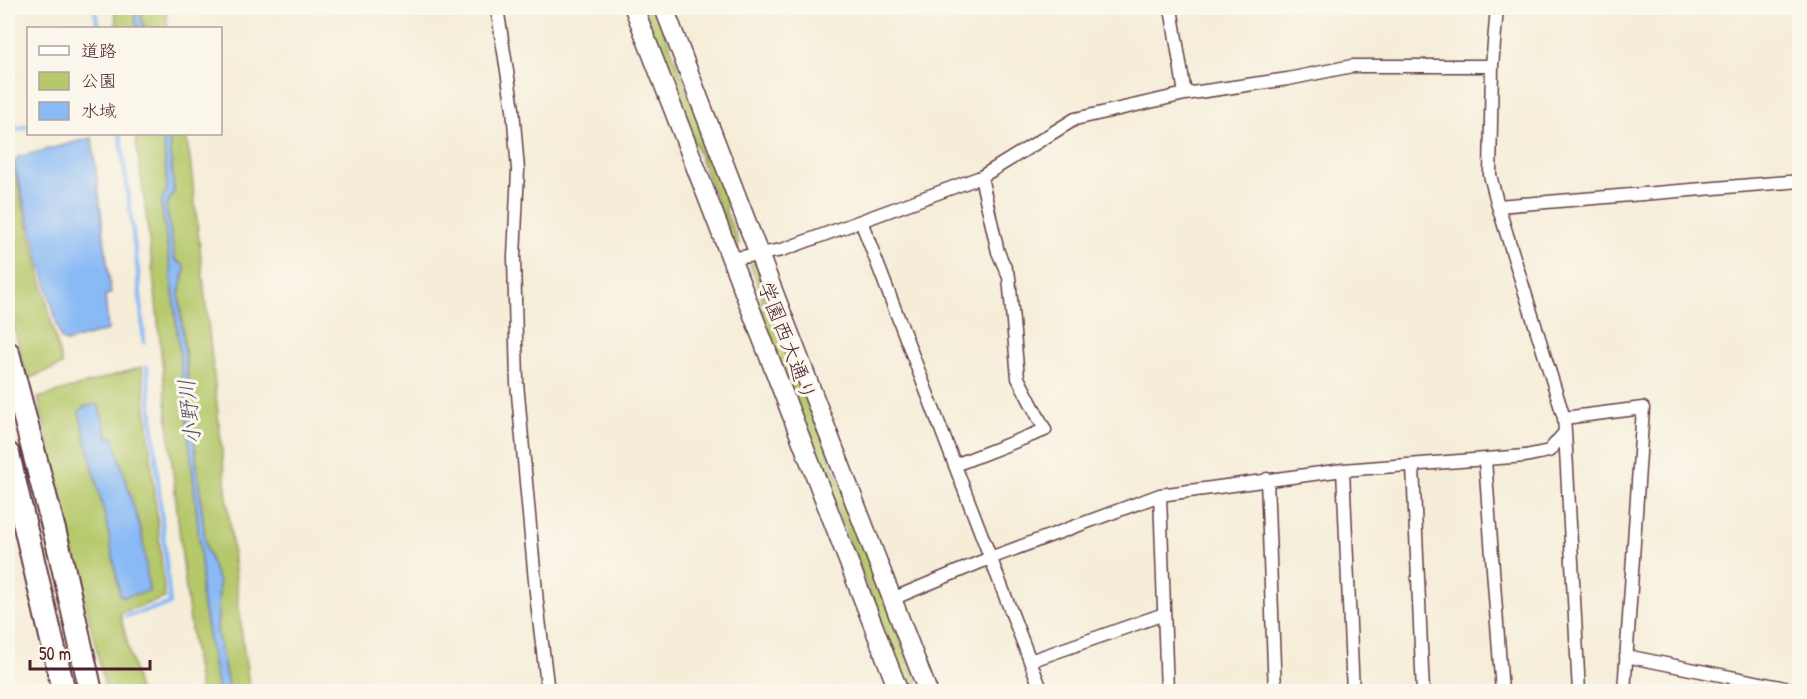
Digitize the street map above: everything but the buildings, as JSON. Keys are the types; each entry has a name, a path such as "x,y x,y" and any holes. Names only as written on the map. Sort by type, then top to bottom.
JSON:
{"highway":[{"path":"8,352 60,554 91,692"},
{"path":"8,454 64,692"}],"main road":[{"name":"学園西大通り","path":"634,8 898,692"},
{"name":"学園西大通り","path":"664,8 928,692"}],"street":[{"path":"497,8 513,109 518,170 514,257 517,383 537,603 548,692"},
{"path":"1172,8 1185,94"},
{"path":"1497,8 1492,66 1490,175 1564,418 1579,692"},
{"path":"731,259 783,250 981,177 1076,119 1185,94 1288,79 1352,66 1492,66"},
{"path":"955,465 1045,430 1018,378 1009,277 998,252 981,177"},
{"path":"1498,206 1800,182"},
{"path":"861,221 1042,692"},
{"path":"1564,418 1643,408 1624,692"},
{"path":"892,599 990,558 1160,495 1343,470 1525,456 1549,451 1565,432"},
{"path":"1485,460 1502,692"},
{"path":"1413,466 1423,692"},
{"path":"1343,470 1353,692"},
{"path":"1267,479 1275,692"},
{"path":"1160,495 1167,692"},
{"path":"1030,661 1164,614"},
{"path":"1626,656 1800,690"}],"green space":[{"path":"114,8 137,8 135,15 138,27 117,27"},
{"path":"143,8 165,8 168,27 145,27 141,19"},
{"path":"643,8 655,8 726,188 726,212 739,243 738,247 734,246"},
{"path":"135,135 161,135 164,143 167,189 161,202 194,485 202,570 201,594 218,691 200,691 182,552 145,203"},
{"path":"169,135 186,135 250,691 229,691 217,632 219,583 206,548 179,294 185,269 184,265 175,260 166,205 174,192"},
{"path":"8,143 62,365 27,379 8,303"},
{"path":"752,263 756,264 921,691 908,691 764,324 761,291 750,266"},
{"path":"142,367 165,598 120,613 139,691 106,691 38,398","holes":["98,404 142,535 148,590 124,597 120,595 107,525"]}],"water":[{"path":"137,8 143,8 141,19 145,27 138,27 135,13"},
{"name":"小野川","path":"161,135 169,135 174,192 166,205 175,260 184,265 185,269 179,294 184,348 206,548 219,583 217,632 229,691 218,691 201,594 202,570 194,485 161,202 167,189 164,143"},
{"path":"92,138 111,294 105,295 108,330 66,342 61,339 14,164 18,157"},
{"path":"98,404 108,438 113,436 142,535 149,591 124,597 120,595 107,525 79,412 84,407"}],"waterway":[{"path":"94,8 99,27"},
{"path":"9,131 27,126"},
{"path":"120,135 138,272 144,342"},
{"path":"126,616 170,604 147,367"},
{"path":"8,679 10,692"}]}
